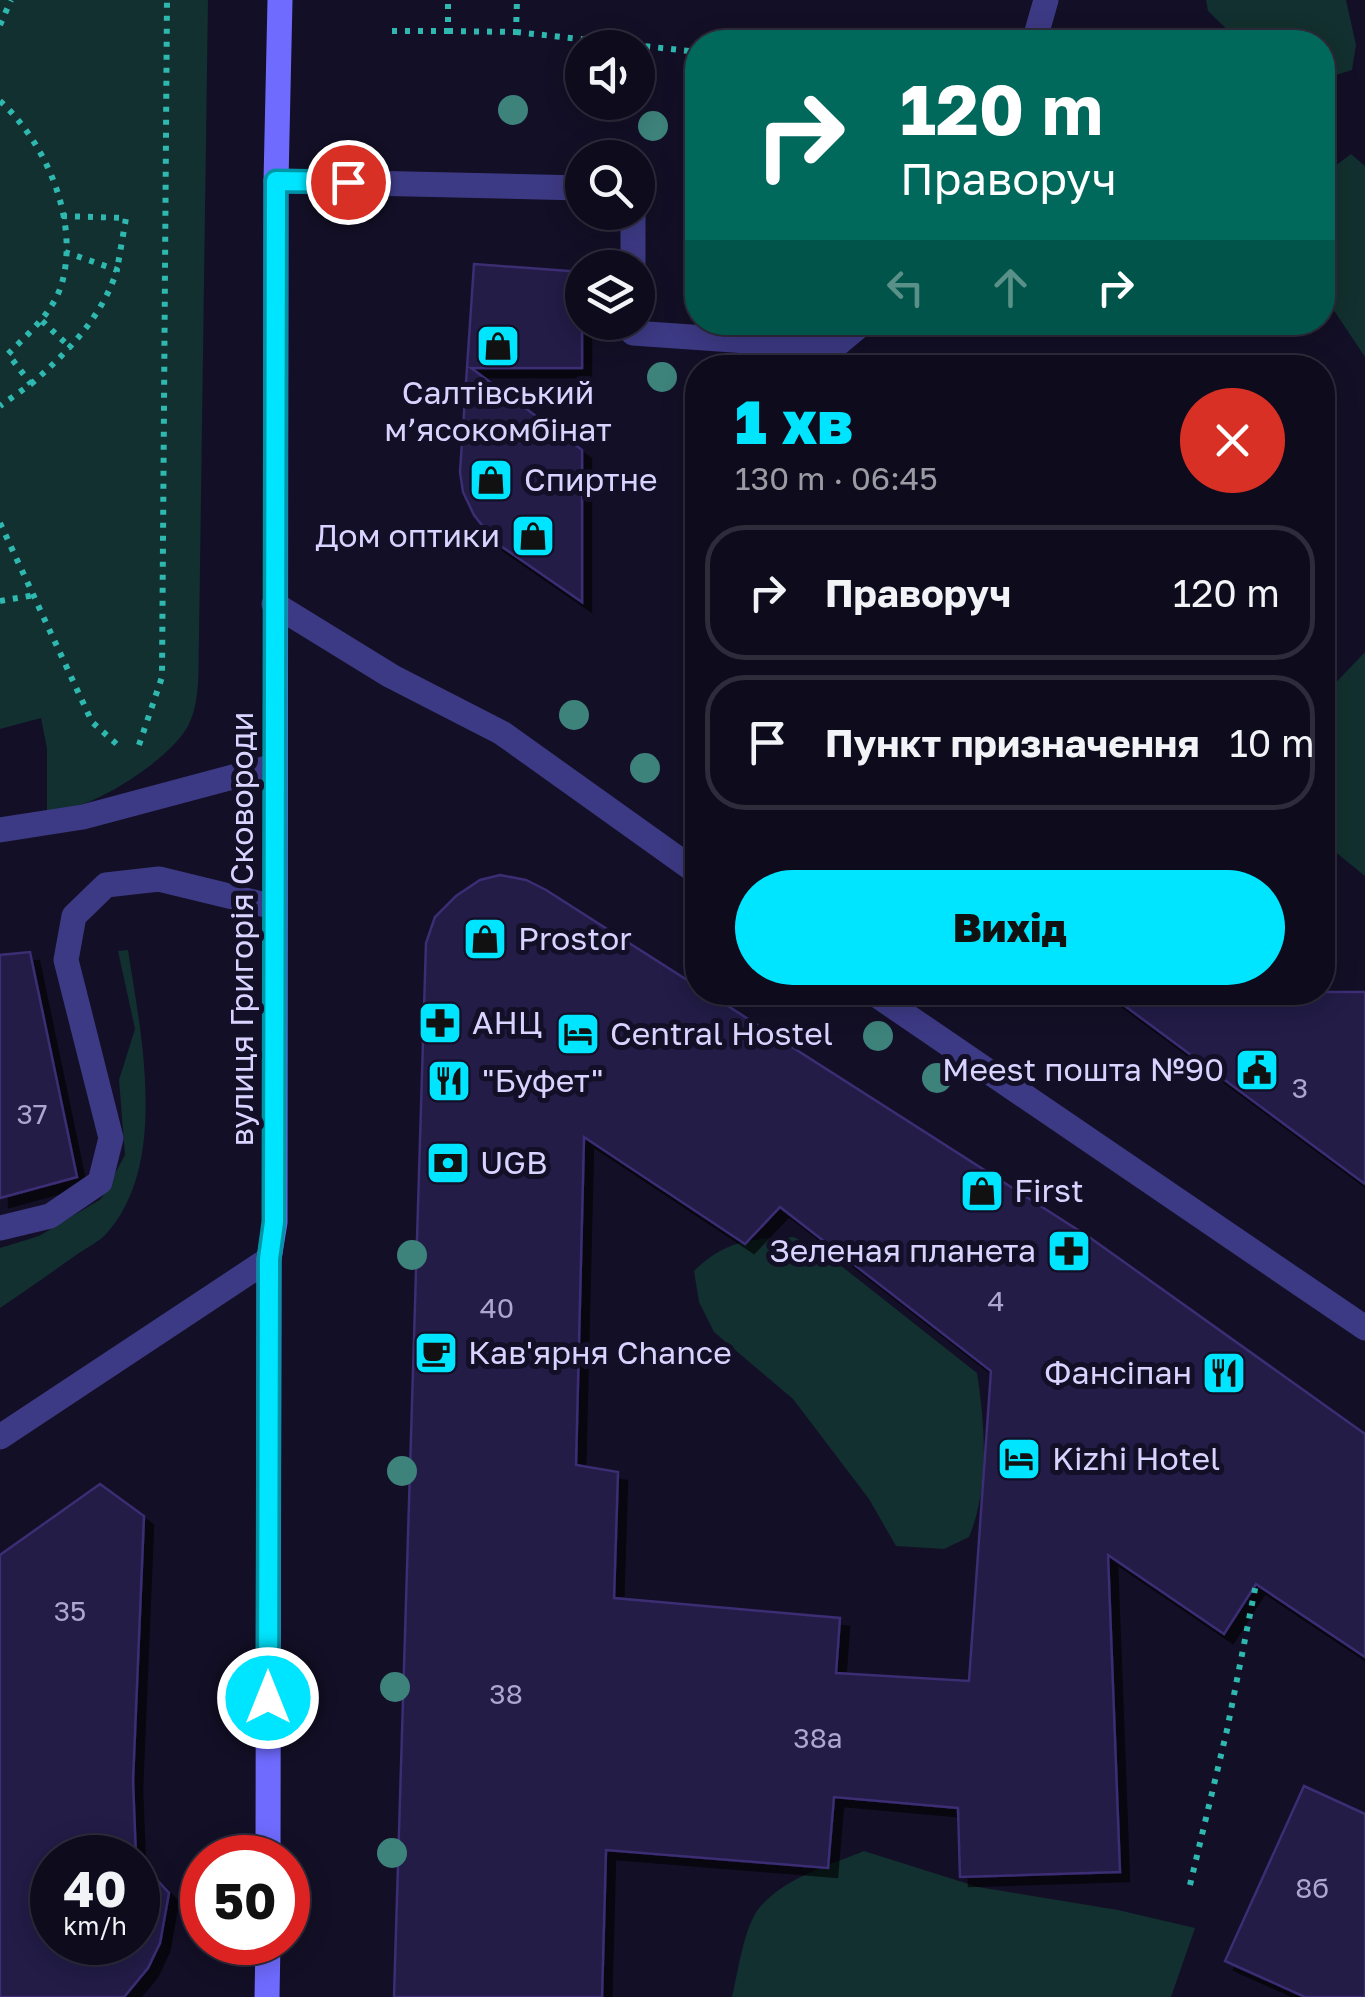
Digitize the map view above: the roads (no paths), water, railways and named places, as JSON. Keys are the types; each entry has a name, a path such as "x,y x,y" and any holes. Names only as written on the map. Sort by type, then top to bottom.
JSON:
{"main road":[{"name":"вулиця Григорія Сковороди","path":"268,1835 280,0"},
{"path":"268,1965 268,1997"}],"street":[{"path":"1037,30 1046,0"},
{"path":"276,181 565,188"},
{"path":"655,335 834,347 848,335"},
{"path":"274,604 391,676 502,732 685,864"},
{"path":"0,830 82,817 274,766"},
{"path":"0,1228 50,1216 100,1182 111,1138 66,960 74,916 106,886 159,879 274,907"},
{"path":"891,1005 1365,1328"},
{"path":"0,1436 269,1259"}],"place":[{"name":"Салтівський мʼясокомбінат","path":"498,346"},
{"name":"Спиртне","path":"491,480"},
{"name":"Дом оптики","path":"533,536"},
{"name":"Prostor","path":"485,939"},
{"name":"АНЦ","path":"440,1023"},
{"name":"Central Hostel","path":"578,1034"},
{"name":"Meest пошта №90","path":"1257,1070"},
{"name":"\"Буфет\"","path":"449,1081"},
{"name":"UGB","path":"448,1163"},
{"name":"First","path":"982,1191"},
{"name":"Зеленая планета","path":"1069,1251"},
{"name":"Кав'ярня Chance","path":"436,1353"},
{"name":"Фансіпан","path":"1224,1373"},
{"name":"Kizhi Hotel","path":"1019,1459"}]}
